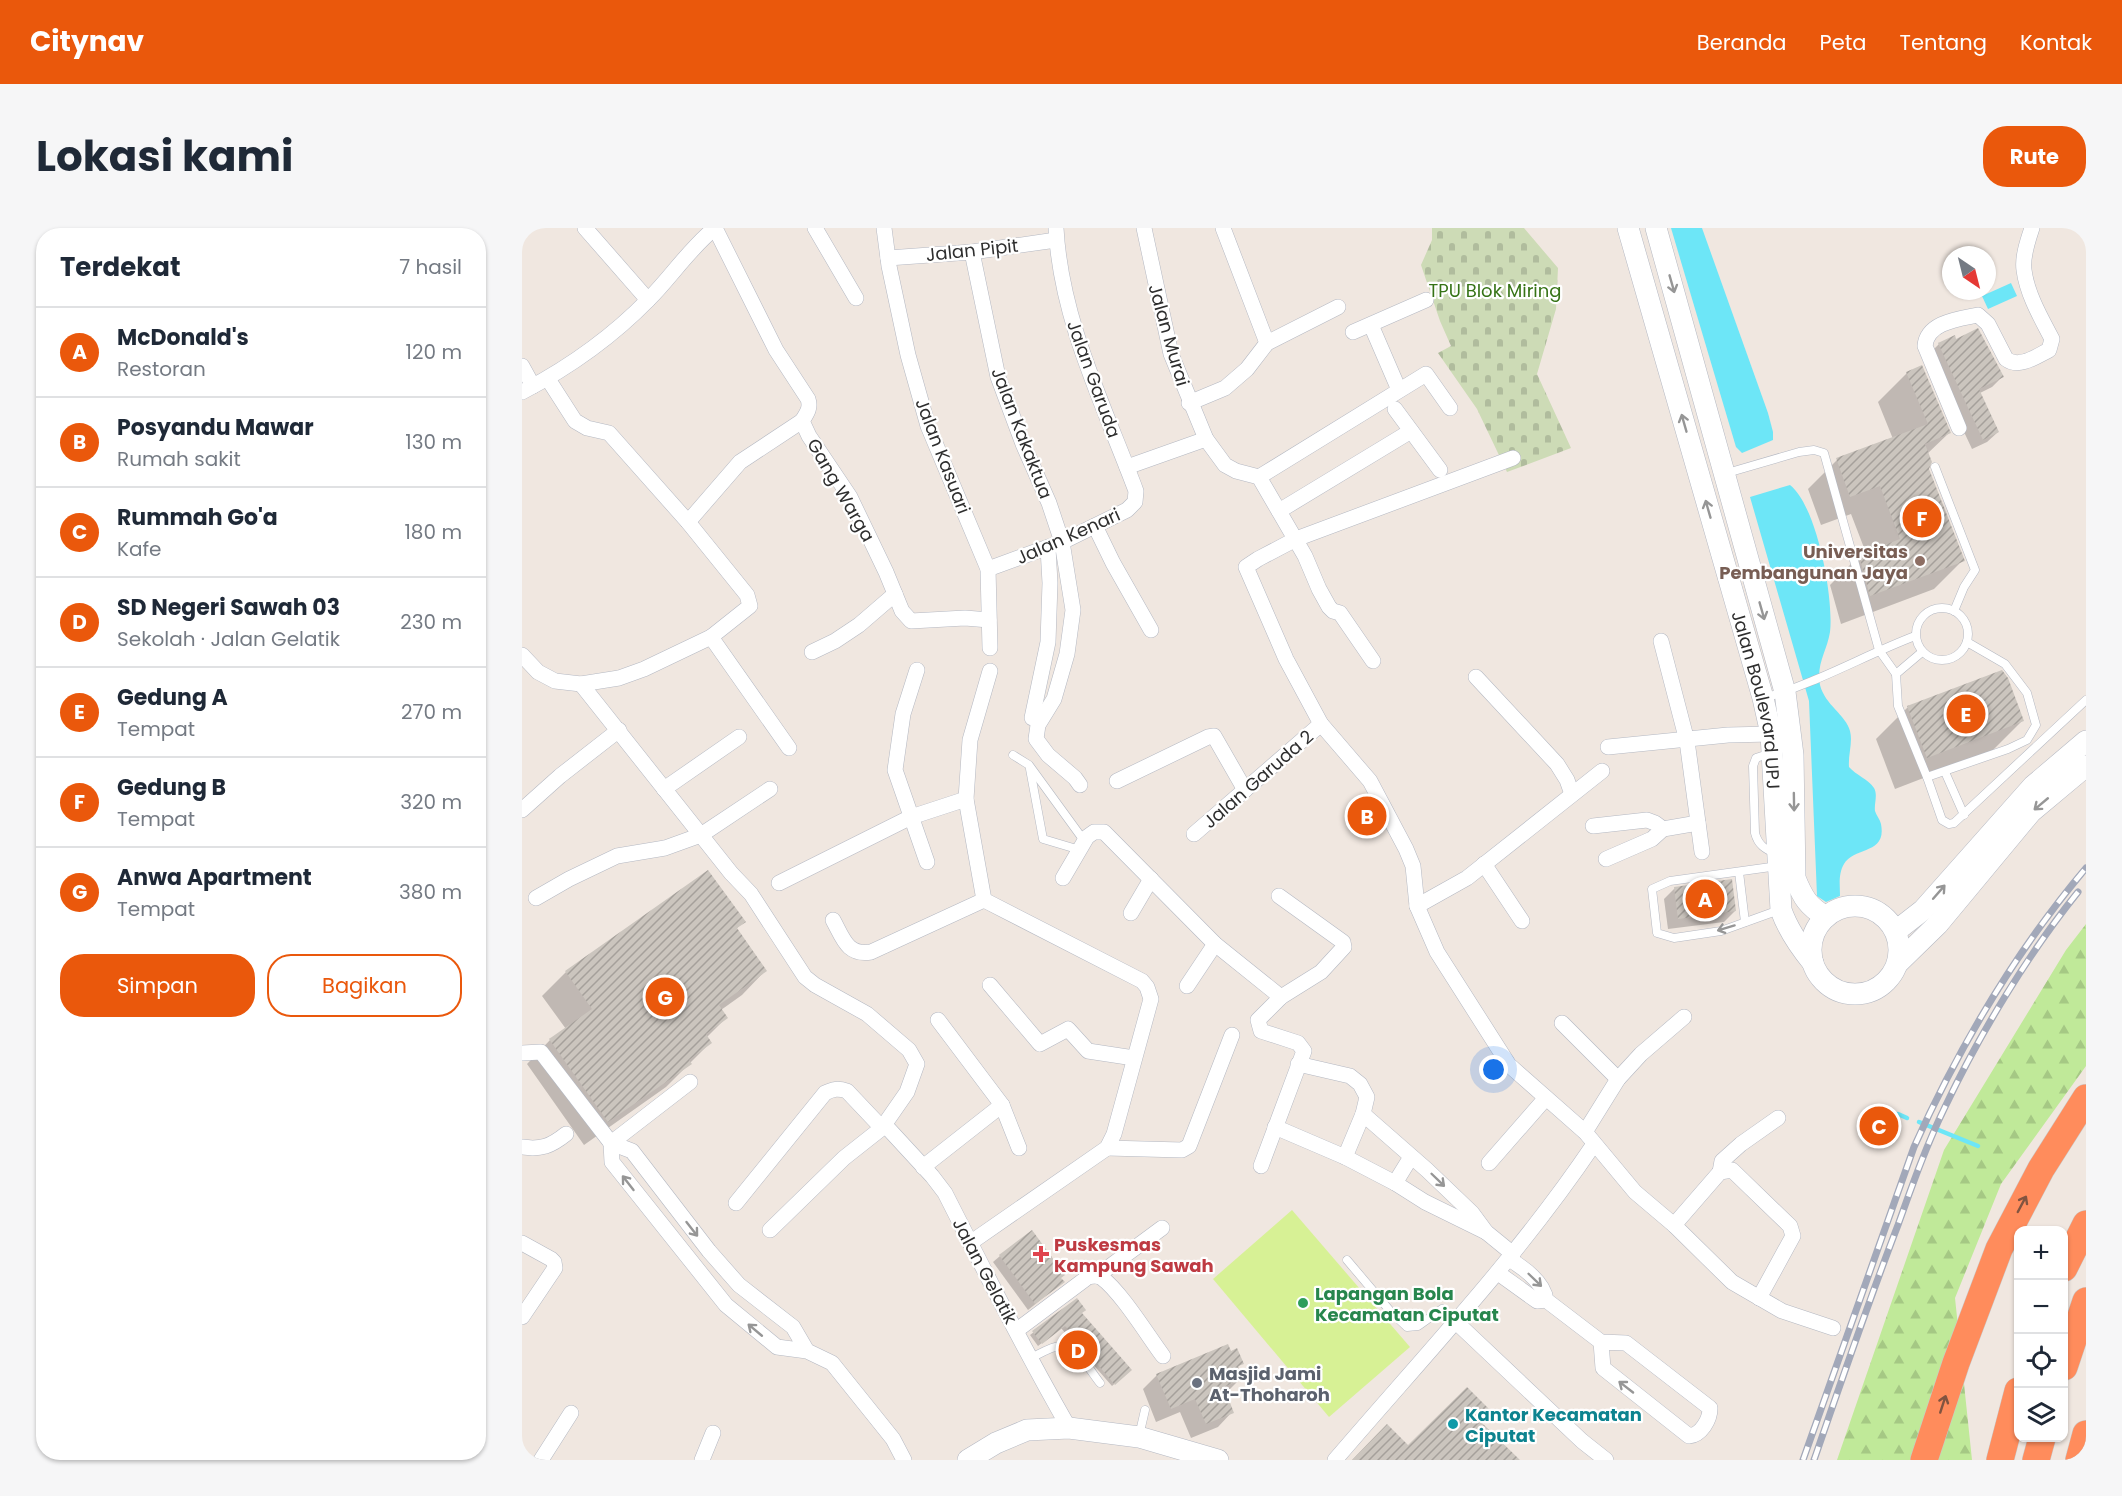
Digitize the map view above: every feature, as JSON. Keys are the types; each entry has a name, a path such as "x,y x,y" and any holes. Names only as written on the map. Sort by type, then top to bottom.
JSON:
{"highway":[{"path":"1924,1460 1956,1363 1999,1249 2041,1169 2086,1098"},
{"path":"2068,1260 2086,1224"},
{"path":"2068,1355 2086,1300"},
{"path":"2000,1460 2014,1409"},
{"path":"2079,1460 2086,1434"},
{"path":"2036,1460 2041,1442"}],"street":[{"path":"585,228 648,300"},
{"path":"815,228 856,298"},
{"name":"Jalan Kasuari","path":"884,228 908,355 928,426 988,569 990,648"},
{"name":"Jalan Murai","path":"1144,228 1171,354 1206,439 1225,465 1236,471 1259,477"},
{"path":"1223,228 1267,343"},
{"name":"Jalan Boulevard UPJ","path":"1628,228 1763,698 1771,734 1781,910 1785,923 1797,943 1813,963"},
{"name":"Jalan Boulevard UPJ","path":"1656,228 1723,474 1793,689 1795,878 1811,908 1826,917"},
{"path":"1959,428 1925,346 1925,340 1928,334 1946,322 1978,315 1988,324 2006,359 2011,362 2031,359 2049,350 2052,339 2035,304 2024,269 2032,228"},
{"path":"522,366 528,389 548,379 613,333 648,300 712,229"},
{"name":"Gang Warga","path":"712,229 776,350 808,399 808,411 802,421 850,497 902,611 911,621 965,618 989,620"},
{"name":"Jalan Pipit","path":"888,258 972,252 1056,234"},
{"name":"Jalan Garuda","path":"1056,234 1057,254 1076,335 1136,491"},
{"name":"Jalan Kakaktua","path":"972,252 998,377 1023,444 1049,503 1062,542 1073,610 1067,654 1054,699 1038,725 1036,739 1048,755 1075,777 1080,785"},
{"path":"1353,332 1426,300"},
{"path":"1190,403 1225,388 1247,369 1267,343 1338,307"},
{"path":"1371,325 1400,390"},
{"path":"1373,662 1340,613 1329,607 1318,590 1296,539 1259,477 1426,374 1450,408"},
{"path":"522,655 538,672 555,681 581,684 631,675 711,637 750,606 747,596 688,522 609,433 587,428 575,421 548,379"},
{"path":"1395,409 1440,470"},
{"path":"688,522 740,462 802,421"},
{"path":"1279,511 1411,431"},
{"path":"1127,467 1206,439"},
{"path":"1513,458 1296,539 1258,558 1246,567 1286,660 1321,724 1370,781 1406,849 1413,866 1417,906 1437,952 1509,1065 1589,1138 1635,1192 1674,1225 1732,1282 1782,1311 1833,1328"},
{"path":"1700,479 1723,474"},
{"name":"Jalan Kenari","path":"988,569 1048,548 1127,510 1134,502 1136,491"},
{"path":"1095,526 1151,630"},
{"path":"1032,718 1048,642 1050,583 1048,548"},
{"path":"812,652 859,626 895,594"},
{"path":"711,637 789,748"},
{"path":"1661,641 1687,741 1702,852"},
{"path":"917,670 903,714 896,770 927,862"},
{"path":"984,900 966,799 970,740 990,671"},
{"path":"1476,677 1557,764 1572,794"},
{"path":"581,684 731,873 751,894 805,977 867,1014 912,1053 917,1064 907,1092 884,1127 844,1158 770,1230"},
{"name":"Jalan Garuda 2","path":"1194,834 1321,724"},
{"path":"522,810 560,776 619,730"},
{"path":"1608,747 1687,741 1728,735 1771,734"},
{"path":"1117,781 1214,736 1245,790"},
{"path":"664,789 739,737"},
{"path":"1896,931 1923,910 2033,786 2086,741"},
{"path":"1898,963 1900,950 1896,931 1884,916 1868,907 1850,906 1826,917 1818,926 1813,938 1811,950 1813,963 1818,974 1826,983 1849,994 1861,994 1884,984 1898,963 1938,924 2031,812 2086,766"},
{"path":"1417,906 1467,878 1602,771"},
{"path":"536,898 617,856 665,848 701,835 770,789"},
{"path":"779,883 911,817 966,799"},
{"path":"1593,826 1647,820 1663,829"},
{"path":"1606,859 1652,839 1663,829 1698,824"},
{"path":"1063,878 1082,846 1094,832 1104,832 1215,944 1281,997"},
{"path":"1484,864 1522,921"},
{"path":"1131,914 1151,879"},
{"path":"1261,1166 1304,1051 1298,1043 1261,1031 1258,1020 1281,997 1321,972 1344,947 1344,944 1279,896"},
{"path":"833,920 850,948 855,952 871,952 984,900"},
{"path":"970,1243 1107,1148 1114,1134 1150,999 1148,987 1142,981 984,900"},
{"path":"1187,986 1215,944"},
{"path":"990,985 1040,1044 1068,1029 1088,1051 1134,1058"},
{"path":"1335,1460 1511,1257 1589,1138 1618,1079 1641,1054 1684,1017"},
{"path":"938,1020 1002,1106 1019,1148"},
{"path":"1562,1023 1618,1079"},
{"path":"1107,1148 1182,1150 1189,1146 1232,1035"},
{"path":"522,1053 541,1052 611,1143 632,1151 709,1251 739,1285 793,1327 807,1351"},
{"path":"1298,1064 1350,1076 1360,1084 1367,1097 1363,1114 1345,1157"},
{"path":"611,1143 690,1082"},
{"name":"Jalan Gelatik","path":"736,1203 825,1093 832,1089 847,1091 923,1167 945,1193 1017,1330 1029,1359 1069,1428"},
{"path":"1489,1163 1545,1099"},
{"path":"923,1167 1002,1106"},
{"path":"1363,1114 1472,1213 1486,1232 1540,1284 1545,1290 1546,1300"},
{"path":"1674,1225 1720,1172 1722,1161 1778,1118"},
{"path":"1275,1127 1345,1157 1395,1183 1425,1202 1486,1232"},
{"path":"522,1147 541,1149 552,1145 566,1134"},
{"path":"611,1143 612,1162 726,1305 777,1347 807,1351 832,1363 893,1438 904,1460"},
{"path":"1395,1183 1411,1157"},
{"path":"1720,1172 1732,1170 1790,1226 1793,1236 1759,1298"},
{"path":"1017,1330 1088,1277 1096,1276 1162,1228"},
{"path":"522,1243 551,1259 555,1268 522,1317"},
{"path":"1498,1273 1537,1301 1546,1300 1601,1342 1626,1342 1710,1408 1710,1416 1699,1433 1689,1436 1603,1368 1601,1342"},
{"path":"1096,1276 1116,1293 1163,1356"},
{"path":"1456,1323 1582,1441 1606,1460"},
{"path":"541,1460 571,1413"},
{"path":"968,1460 996,1443 1028,1430 1069,1428 1139,1437 1218,1460"},
{"path":"702,1460 713,1433"}],"lane":[{"path":"1723,474 1799,452 1814,450 1824,453 1879,650 1896,674 1898,706 1942,820 1949,824 1954,823 1964,815 2086,700"},
{"path":"1935,467 1975,570 1964,587 1954,611"},
{"path":"1945,608 1961,616 1968,633 1963,650 1948,660 1930,658 1917,645 1916,636 1917,627 1928,612 1945,608"},
{"path":"1763,698 1793,689 1916,636"},
{"path":"1927,777 2008,749 2027,740 2036,724 2027,693 2005,664 1967,642"},
{"path":"1896,674 1922,652"},
{"path":"1013,756 1029,765 1082,846"},
{"path":"1029,765 1043,839 1082,846"},
{"path":"1945,772 1964,815"},
{"path":"1778,861 1739,872 1670,881 1652,889 1657,933 1674,938 1721,931 1781,910"},
{"path":"1739,872 1744,922"},
{"path":"1347,1260 1391,1312 1407,1327 1418,1326 1442,1309 1456,1323"},
{"path":"1029,1359 1056,1347 1069,1348 1076,1353 1100,1383"},
{"path":"1139,1437 1145,1410"}],"green space":[{"name":"TPU Blok Miring","path":"1432,228 1524,228 1558,268 1556,309 1537,374 1571,448 1507,472 1477,409 1438,353 1451,346 1421,265 1432,240"},
{"path":"2086,924 2086,1066 2001,1184 1955,1298 1972,1460 1837,1460 1944,1150 2066,950"},
{"name":"Lapangan Bola Kecamatan Ciputat","path":"1292,1210 1410,1347 1329,1417 1213,1279"}],"water":[{"path":"1671,228 1702,228 1768,413 1773,440 1742,453 1736,447"},
{"path":"2011,283 2017,296 1988,309 1984,300 1996,300 1996,290"},
{"path":"1790,485 1800,496 1816,532 1826,576 1831,617 1829,639 1819,671 1820,685 1826,698 1848,725 1851,740 1849,767 1874,788 1875,811 1881,824 1882,834 1875,846 1849,858 1844,864 1840,880 1840,896 1826,902 1817,896 1809,701 1750,497"}],"building":[{"path":"1978,328 2004,377 1979,389 1999,432 1983,440 1938,343 1955,335 1956,339"},
{"path":"1922,365 1951,433 1925,444 1932,462 1929,469 1965,561 1870,596 1859,555 1900,539 1880,486 1850,497 1836,458 1928,424 1906,372"},
{"path":"2002,670 2008,678 2024,721 1927,758 1907,706"},
{"path":"708,870 746,922 737,928 767,971 719,1005 728,1018 706,1034 712,1043 689,1060 692,1064 608,1122 549,1039 592,1009 565,971"},
{"path":"1732,879 1736,911 1678,919 1674,887"},
{"path":"1032,1230 1065,1275 1061,1278 1065,1282 1035,1304 999,1255"},
{"path":"1077,1298 1086,1310 1082,1313 1132,1370 1115,1385 1065,1326 1042,1344 1032,1331"},
{"name":"Masjid Jami At-Thoharoh","path":"1228,1344 1231,1351 1237,1348 1244,1364 1238,1366 1243,1379 1224,1387 1234,1413 1206,1424 1195,1399 1171,1409 1156,1374"},
{"path":"1467,1387 1491,1411 1481,1422 1520,1460 1352,1460 1387,1424 1408,1445"}],"waterway":[{"path":"1898,1114 1907,1118"},
{"path":"1919,1122 1978,1146"}],"railway":[{"path":"1803,1460 1914,1147 1931,1110 1969,1037 2012,967 2086,868"},
{"path":"1814,1460 1876,1284 1938,1122 1958,1080 2005,996 2078,892"}],"place":[{"name":"Gedung B","path":"1922,518"},
{"name":"Universitas Pembangunan Jaya","path":"1920,561"},
{"name":"Gedung A","path":"1966,714"},
{"name":"Posyandu Mawar","path":"1367,816"},
{"name":"McDonald's","path":"1705,899"},
{"name":"Anwa Apartment","path":"665,997"},
{"name":"Rummah Go'a","path":"1879,1126"},
{"name":"Puskesmas Kampung Sawah","path":"1041,1254"},
{"name":"Lapangan Bola Kecamatan Ciputat","path":"1303,1303"},
{"name":"SD Negeri Sawah 03","path":"1078,1350"},
{"name":"Masjid Jami At-Thoharoh","path":"1197,1383"},
{"name":"Kantor Kecamatan Ciputat","path":"1453,1424"}]}
